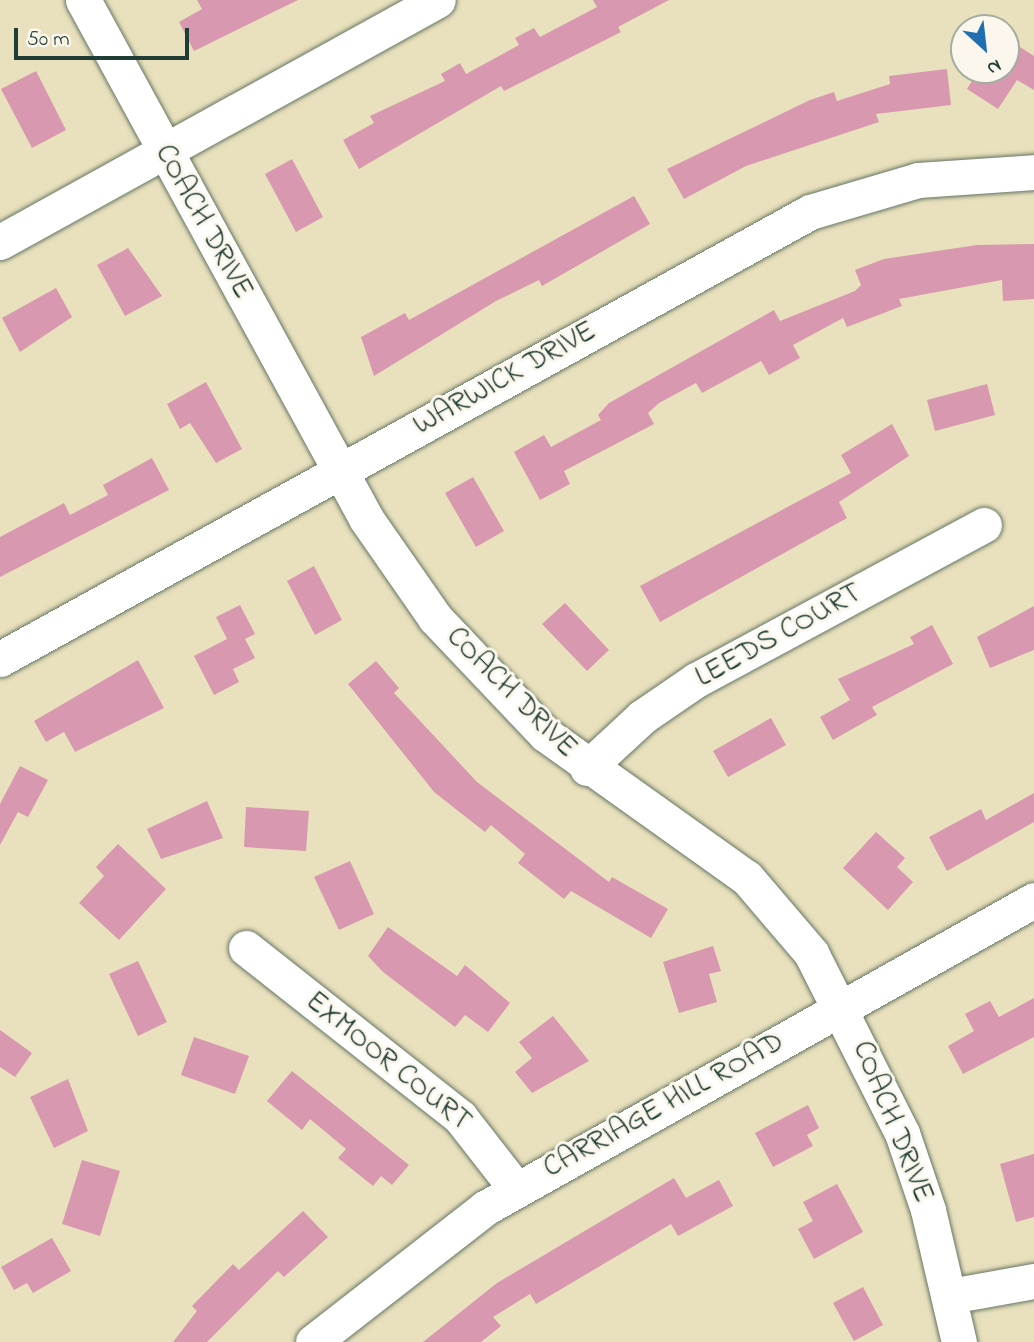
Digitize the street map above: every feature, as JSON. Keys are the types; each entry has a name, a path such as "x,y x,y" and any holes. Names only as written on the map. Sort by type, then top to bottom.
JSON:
{"street":[{"name":"COACH DRIVE","path":"83,0 339,470 435,618 513,704 587,768 747,878 811,953 843,1006 902,1133 950,1296 959,1342"},
{"path":"0,242 438,0"},
{"name":"WARWICK DRIVE","path":"0,659 810,212 918,180 1034,172"},
{"name":"LEEDS COURT","path":"587,768 642,718 696,680 984,525"},
{"name":"CARRIAGE HILL ROAD","path":"313,1342 412,1259 516,1189 1034,900"},
{"name":"EXMOOR COURT","path":"246,948 460,1117 516,1189"},
{"path":"950,1296 1034,1281"}],"building":[{"path":"197,0 298,0 194,51 179,22 202,9"},
{"path":"593,0 669,0 618,27 621,32 504,91 501,86 359,169 343,140 374,123 370,116 445,81 441,74 460,63 466,74 519,45 515,38 534,28 540,37 597,7"},
{"path":"1020,47 1034,56 1034,90 1020,82"},
{"path":"947,69 951,105 876,114 879,122 746,166 684,199 667,169 810,100 834,92 837,101 890,84 889,76"},
{"path":"36,71 66,130 32,148 1,89"},
{"path":"970,84 1014,84 998,109 967,89"},
{"path":"292,159 323,217 296,232 265,174"},
{"path":"634,196 650,224 542,286 539,280 496,301 374,376 361,337 405,313 409,320"},
{"path":"1034,244 1034,299 1003,301 1002,280 899,299 902,306 847,327 843,318 793,345 800,358 769,375 761,361 702,393 696,383 659,403 648,413 654,424 564,471 570,484 540,500 514,452 544,435 551,447 601,420 598,415 609,403 774,310 780,321 855,291 861,285 855,270 884,259 977,245"},
{"path":"128,248 162,296 125,316 97,265"},
{"path":"56,288 72,317 20,352 2,318"},
{"path":"206,382 242,449 216,463 190,423 180,429 167,404"},
{"path":"987,384 995,415 935,431 927,400"},
{"path":"892,424 909,456 839,502 847,518 660,622 640,586 851,473 841,455"},
{"path":"152,458 169,490 0,577 0,537 64,503 70,515 108,495 103,485"},
{"path":"473,477 504,531 476,547 445,493"},
{"path":"314,566 342,620 315,635 287,581"},
{"path":"565,603 609,650 587,671 542,624"},
{"path":"240,605 255,634 245,639 255,658 233,669 239,682 214,695 194,656 227,639 216,617"},
{"path":"1034,606 1034,650 990,668 977,637"},
{"path":"932,625 953,664 872,707 877,715 833,740 820,717 850,700 838,679 914,644 910,637"},
{"path":"138,660 164,708 75,752 64,732 46,742 34,721"},
{"path":"376,661 399,688 394,693 477,782 609,882 612,877 668,909 651,938 571,891 564,899 518,863 525,854 491,825 485,832 434,792 348,684"},
{"path":"771,718 786,745 728,777 713,751"},
{"path":"20,766 48,780 28,817 18,812 0,845 0,804"},
{"path":"1034,793 1034,822 947,871 929,837 981,809 986,820"},
{"path":"207,801 223,838 161,859 147,829"},
{"path":"246,807 309,811 306,851 244,847"},
{"path":"876,832 905,858 897,867 913,882 888,910 843,868"},
{"path":"118,844 166,889 119,940 79,903 104,876 96,867"},
{"path":"350,861 374,914 339,930 314,877"},
{"path":"388,927 457,976 465,965 510,1003 488,1032 465,1015 455,1027 383,972 368,956"},
{"path":"713,946 721,971 709,974 717,1002 679,1013 663,962"},
{"path":"138,961 167,1022 138,1036 109,974"},
{"path":"1034,998 1034,1037 963,1074 948,1046 974,1031 965,1014 990,1001 999,1017"},
{"path":"553,1016 589,1061 532,1093 515,1072 532,1058 519,1042"},
{"path":"0,1030 32,1053 15,1077 0,1067"},
{"path":"194,1037 249,1056 235,1094 181,1075"},
{"path":"292,1071 409,1165 392,1185 381,1176 373,1186 338,1158 346,1149 310,1119 302,1130 267,1101"},
{"path":"68,1079 88,1131 54,1148 30,1097"},
{"path":"808,1105 819,1128 807,1135 813,1146 773,1167 755,1133"},
{"path":"1034,1154 1034,1217 1016,1222 1000,1164"},
{"path":"82,1160 120,1171 100,1236 62,1224"},
{"path":"674,1178 686,1198 719,1180 733,1206 678,1236 671,1224 536,1304 530,1294 493,1317 501,1326 481,1342 423,1342 497,1283"},
{"path":"837,1184 863,1232 814,1259 798,1229 813,1221 803,1202"},
{"path":"303,1211 328,1237 284,1277 278,1271 207,1342 173,1342 197,1311 192,1306 233,1264 239,1270"},
{"path":"52,1238 71,1271 33,1293 27,1283 14,1290 1,1267"},
{"path":"863,1287 883,1325 854,1341 833,1303"}]}
